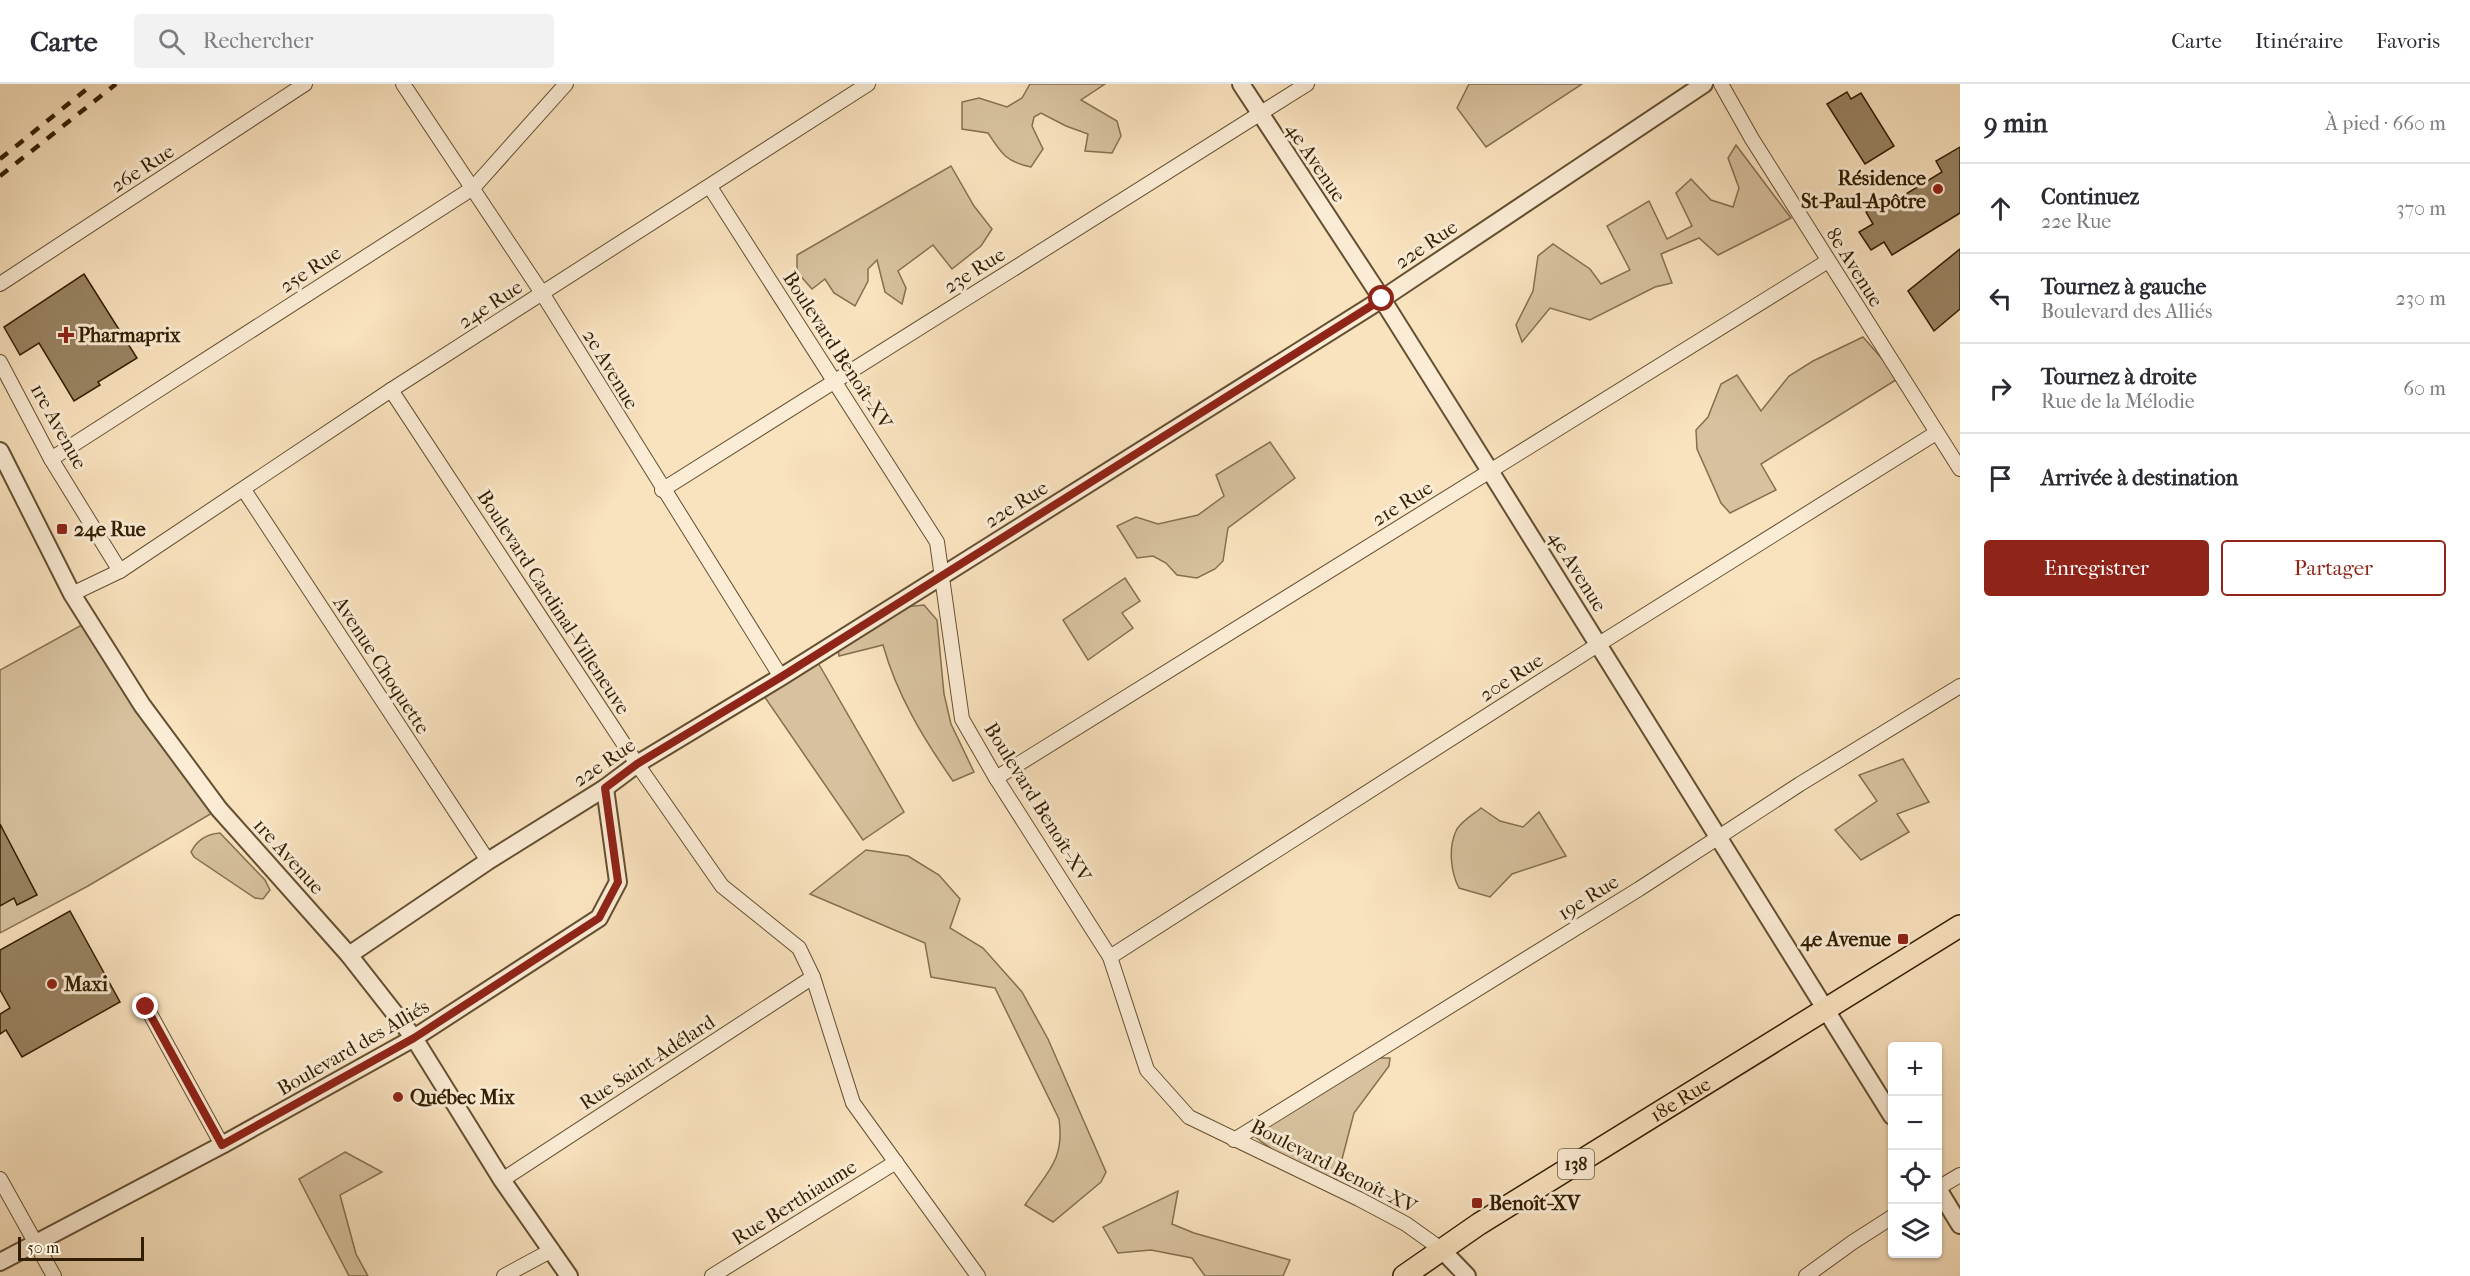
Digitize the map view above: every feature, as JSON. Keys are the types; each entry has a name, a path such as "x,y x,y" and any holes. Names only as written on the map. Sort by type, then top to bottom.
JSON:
{"main road":[{"name":"18e Rue","path":"1404,1276 1441,1249 1960,926"}],"street":[{"name":"26e Rue","path":"0,284 305,84"},
{"name":"2e Avenue","path":"403,84 542,293 662,490 781,677"},
{"name":"25e Rue","path":"51,459 474,188 566,84"},
{"name":"24e Rue","path":"72,594 120,571 391,390 868,84"},
{"name":"4e Avenue","path":"1241,84 1382,299 1888,1108"},
{"name":"23e Rue","path":"662,490 1307,84"},
{"name":"22e Rue","path":"349,955 488,861 605,788 637,764 781,677 1382,299 1704,84"},
{"name":"8e Avenue","path":"1721,84 1752,139 1960,469"},
{"name":"Boulevard Benoît-XV","path":"710,187 937,542 962,719 996,778 1110,957 1147,1070 1189,1117 1406,1224 1441,1249 1467,1276"},
{"name":"21e Rue","path":"996,778 1828,261"},
{"name":"1re Avenue","path":"0,362 51,459 120,571"},
{"name":"Boulevard Cardinal-Villeneuve","path":"391,390 637,764 722,886 799,948 813,977 853,1102 978,1276"},
{"name":"20e Rue","path":"1110,957 1599,644 1936,433"},
{"name":"1re Avenue","path":"0,451 72,594 142,705 219,809 349,955 414,1038 502,1180 568,1276"},
{"name":"Avenue Choquette","path":"244,490 488,861"},
{"name":"19e Rue","path":"1234,1140 1960,686"},
{"name":"Boulevard des Alliés","path":"0,1262 222,1145 414,1038 599,918 618,882 605,788"},
{"name":"Rue Saint-Adélard","path":"502,1180 813,977"},
{"path":"143,1001 222,1145"},
{"name":"Rue Berthiaume","path":"712,1276 896,1162"},
{"path":"1942,1186 1960,1175"},
{"path":"0,1179 54,1276"},
{"path":"1942,1195 1960,1225"},
{"path":"1806,1276 1888,1220"},
{"path":"504,1276 552,1250"}],"shaded area":[{"path":"1030,84 1105,84 1081,100 1117,121 1121,136 1112,153 1085,151 1088,134 1041,113 1034,117 1032,126 1043,149 1031,167 1005,156 988,133 962,129 962,102 979,98 1007,107 1022,98"},
{"path":"1469,84 1582,84 1486,147 1457,108"},
{"path":"1736,145 1791,218 1718,255 1699,238 1661,254 1672,283 1655,287 1590,320 1550,308 1522,342 1516,325 1533,291 1538,256 1553,244 1590,269 1601,284 1630,270 1607,226 1649,201 1667,239 1692,226 1676,193 1691,179 1711,200 1733,207 1739,188 1728,158"},
{"path":"951,166 974,206 992,229 981,246 952,269 933,245 898,271 906,288 902,304 885,292 877,260 868,269 868,281 855,306 834,293 825,279 812,289 797,272 797,255"},
{"path":"1863,337 1899,378 1761,464 1776,490 1730,513 1721,503 1697,449 1696,430 1708,417 1721,384 1737,375 1761,411 1789,376 1813,361"},
{"path":"1270,442 1295,478 1228,528 1223,561 1215,569 1197,578 1177,575 1166,563 1153,556 1137,558 1117,526 1136,517 1158,524 1198,515 1224,496 1216,475"},
{"path":"1125,578 1140,601 1122,613 1133,628 1088,660 1063,620"},
{"path":"924,605 937,620 944,694 951,724 974,772 953,781 931,749 903,699 883,645 839,656 837,643 904,607"},
{"path":"89,621 219,809 88,886 0,933 0,670"},
{"path":"817,661 904,812 863,840 764,696"},
{"path":"1903,759 1929,802 1897,814 1909,832 1861,860 1835,830 1877,801 1859,775"},
{"path":"1481,808 1500,821 1523,827 1539,812 1566,856 1512,874 1490,897 1459,888 1454,875 1452,845 1460,825"},
{"path":"220,833 265,880 270,890 263,899 255,898 194,857 191,852 199,841 207,836"},
{"path":"866,850 908,856 939,875 960,899 950,928 983,948 1022,992 1048,1039 1106,1172 1101,1182 1053,1222 1025,1205 1057,1156 1059,1119 995,988 931,977 925,943 810,894"},
{"path":"1376,1058 1390,1058 1389,1066 1354,1113 1335,1186 1280,1155 1255,1137 1272,1119"},
{"path":"345,1152 382,1172 340,1195 356,1254 368,1276 349,1276 299,1179"},
{"path":"1178,1191 1172,1224 1194,1233 1290,1260 1283,1276 1205,1276 1192,1258 1151,1250 1118,1253 1103,1227"}],"building":[{"path":"1847,92 1851,99 1861,93 1894,146 1865,164 1827,104"},
{"name":"Résidence St-Paul-Apôtre","path":"1960,147 1960,213 1892,255 1884,242 1871,250 1859,232 1873,224 1866,212 1877,205 1880,210 1942,172 1936,161"},
{"name":"Résidence St-Paul-Apôtre","path":"1960,249 1960,309 1934,331 1908,291"},
{"name":"Pharmaprix","path":"84,274 137,358 98,382 100,385 74,401 39,343 20,355 4,327"},
{"path":"0,824 37,895 17,905 14,898 0,906"},
{"name":"Maxi","path":"70,911 120,1002 22,1057 6,1030 0,1034 0,1014 10,1008 0,990 0,950"}],"railway":[{"path":"0,159 93,84"},
{"path":"0,176 116,84"}],"place":[{"name":"Résidence St-Paul-Apôtre","path":"1938,189"},
{"name":"Pharmaprix","path":"66,335"},
{"name":"24e Rue","path":"62,529"},
{"name":"4e Avenue","path":"1903,939"},
{"name":"Maxi","path":"52,984"},
{"name":"Québec Mix","path":"398,1097"},
{"name":"Benoît-XV","path":"1477,1203"}],"route":[{"path":"146,1007 222,1145 414,1038 599,918 618,882 605,788 637,764 781,677 1382,299"}]}
